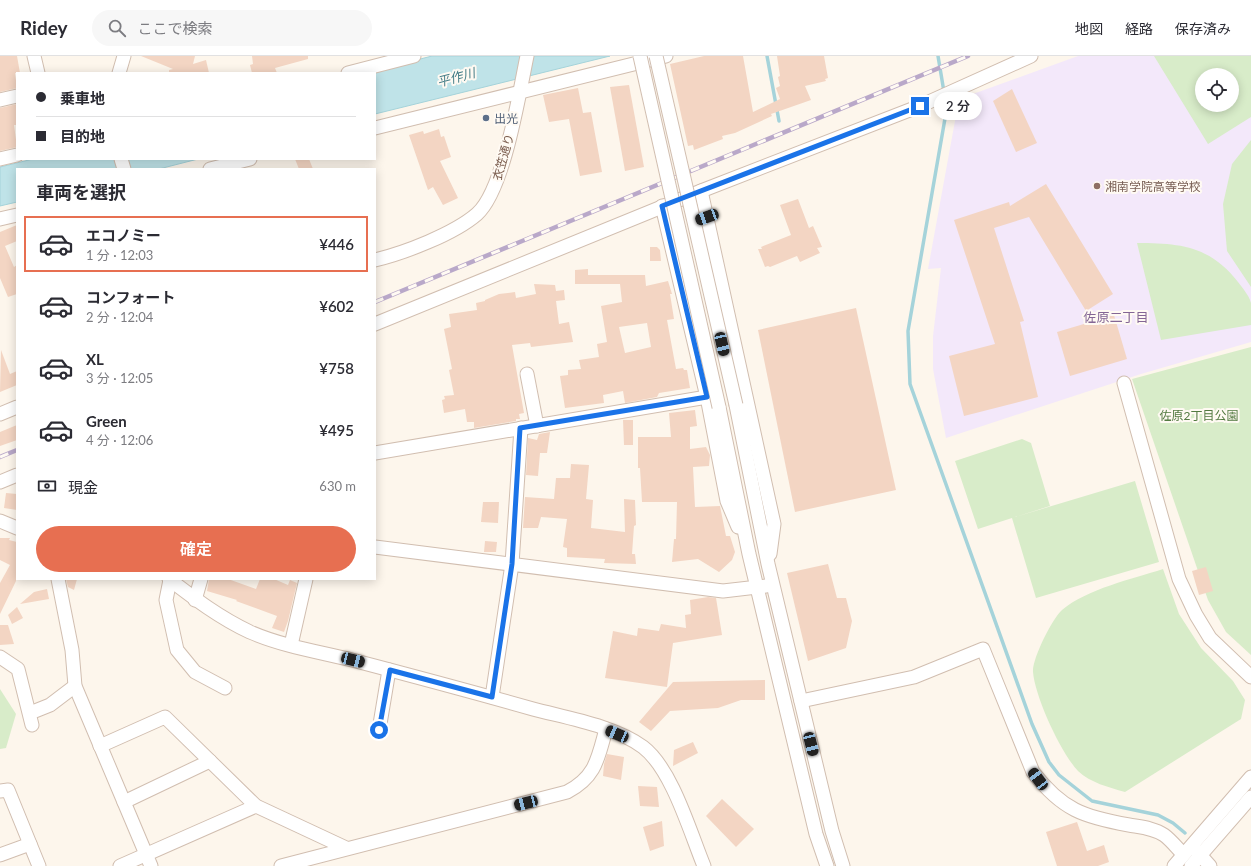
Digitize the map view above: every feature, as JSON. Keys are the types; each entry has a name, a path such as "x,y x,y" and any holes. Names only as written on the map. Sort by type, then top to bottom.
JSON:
{"street":[{"path":"34,56 38,72"},
{"path":"119,72 124,56"},
{"path":"352,72 414,56"},
{"name":"衣笠通り","path":"376,260 389,257 458,227 478,213 492,193 501,169 515,90 518,56"},
{"name":"衣笠通り","path":"376,256 387,248 455,219 473,206 485,189 515,90 527,56"},
{"path":"640,56 719,407 749,554 816,834 827,866"},
{"path":"656,56 736,405 768,564 832,830 843,866"},
{"path":"376,128 515,90 666,56"},
{"path":"376,324 662,206 920,106 1031,56"},
{"path":"0,100 16,96"},
{"path":"0,159 16,155"},
{"path":"214,168 246,160"},
{"path":"701,191 774,524 768,564"},
{"path":"662,206 707,397 727,502 749,554"},
{"path":"0,218 16,215"},
{"path":"668,232 707,217"},
{"path":"528,374 537,426"},
{"path":"1124,383 1179,579 1196,615 1210,638 1251,677"},
{"path":"376,453 707,397"},
{"path":"0,414 16,407"},
{"path":"492,697 512,564 520,428"},
{"path":"0,482 16,475"},
{"path":"0,521 16,528"},
{"path":"376,547 723,591 757,588 773,584"},
{"path":"58,580 72,650 75,686 148,860"},
{"path":"170,580 166,600 177,650 195,672 225,688"},
{"path":"171,580 195,600 218,615 251,632 291,645 492,697 606,729 632,740 643,747 660,766 676,796 704,866"},
{"path":"195,600 201,580"},
{"path":"291,645 306,580"},
{"path":"801,701 914,677 983,649 1033,772 1043,785 1064,804 1095,819 1151,829 1163,834 1192,851 1210,866"},
{"path":"0,657 18,669 31,719 75,686"},
{"path":"379,730 390,670"},
{"path":"100,746 165,717 256,806 346,848"},
{"path":"281,866 567,792 585,781 591,773 596,764 606,729"},
{"path":"124,802 210,761"},
{"path":"1191,866 1192,851 1251,777"},
{"path":"0,791 8,790 39,866"},
{"path":"1174,866 1251,797"},
{"path":"120,866 148,860 256,806"},
{"path":"0,855 30,844"}],"shaded area":[{"name":"湘南学院高等学校","path":"1078,56 1251,56 1251,342 1141,374 946,438 933,369 933,336 941,268 928,269 959,99"}],"green space":[{"path":"1154,56 1251,56 1251,117 1208,144"},
{"path":"1251,140 1251,287 1227,251 1223,204 1232,164"},
{"path":"1137,243 1180,246 1205,254 1216,261 1238,282 1249,297 1251,303 1251,325 1161,340"},
{"name":"佐原2丁目公園","path":"1251,347 1251,655 1226,632 1208,600 1132,379"},
{"path":"1022,439 1031,443 1050,506 1015,517 1135,481 1159,562 1036,598 1012,518 978,529 955,461"},
{"path":"1163,569 1179,614 1201,648 1233,681 1245,700 1241,719 1125,792 1088,779 1071,763 1050,724 1038,695 1033,672 1034,666 1043,640 1062,610 1084,596 1097,590"},
{"path":"0,689 16,714 6,748 0,749"}],"water":[{"name":"平作川","path":"432,56 610,56 376,114 376,72 370,72"},
{"path":"29,160 194,160 163,168 16,168 16,202 0,206 0,167"}],"building":[{"path":"0,56 17,56 20,72 15,73 16,88 0,92"},
{"path":"141,56 195,56 193,64 206,60 209,72 169,72 169,70 173,69"},
{"path":"252,56 308,56 308,59 275,68 277,72 252,72 250,65 253,64"},
{"path":"704,56 743,56 753,112 780,99 776,88 780,86 777,56 824,56 828,78 825,79 826,81 805,86 811,100 771,114 772,116 735,133 722,136 723,139 694,150 693,145 688,146 670,64"},
{"path":"629,85 644,167 625,171 610,87"},
{"path":"578,88 583,113 591,112 602,172 580,176 569,119 549,122 543,95"},
{"path":"1012,89 1037,143 1016,152 993,101"},
{"path":"16,104 16,125 14,125 16,147 0,151 0,108"},
{"path":"439,129 441,137 444,136 451,157 440,161 458,198 443,205 433,187 428,190 409,135 423,131 424,134"},
{"path":"295,160 309,160 313,168 299,168"},
{"path":"1046,184 1113,294 1086,311 1029,217 994,228 1024,321 1020,322 1038,397 964,416 949,356 995,344 954,220 1009,202 1010,206"},
{"path":"798,199 809,228 813,226 822,247 817,248 820,253 800,262 797,256 770,267 765,267 758,249 762,249 761,247 791,235 780,205"},
{"path":"16,225 16,241 5,246 14,267 16,266 16,294 8,297 0,278 0,232"},
{"path":"650,247 657,247 660,250 661,261 650,261"},
{"path":"588,269 588,275 645,275 646,286 668,281 672,294 670,294 674,319 667,320 676,369 683,368 684,370 687,370 690,388 659,393 657,397 625,403 623,391 603,395 604,403 565,408 560,376 568,375 568,370 581,369 579,360 599,357 597,344 607,342 601,306 622,302 620,284 575,284 575,270","holes":["647,323 651,347 625,353 619,327"]},
{"path":"534,284 555,285 556,291 564,290 565,300 556,301 559,324 569,322 573,342 531,347 530,343 512,345 524,413 519,414 520,419 474,428 474,422 467,422 465,409 444,413 442,400 445,399 444,396 454,395 449,370 452,369 444,329 451,327 449,314 477,310 476,303 485,301 499,294 515,292 516,298 536,294"},
{"path":"856,308 896,490 795,512 758,330"},
{"path":"1114,315 1127,359 1070,376 1057,332"},
{"path":"1,350 10,374 16,371 16,385 0,392"},
{"path":"695,410 697,426 690,427 690,449 706,447 710,455 709,466 693,467 695,507 720,506 726,536 730,536 735,552 732,560 719,572 698,559 672,562 674,539 676,539 677,502 642,502 640,468 638,468 638,437 671,437 669,413"},
{"path":"623,420 633,420 633,445 624,445"},
{"path":"16,425 16,440 0,446 0,432"},
{"path":"550,432 547,453 540,453 538,476 526,475 528,438 537,440 539,434"},
{"path":"571,464 589,465 586,499 593,500 591,528 625,532 624,499 635,500 636,525 634,526 632,554 635,554 636,564 604,563 605,559 567,557 567,548 563,547 567,519 541,517 538,528 523,528 525,497 554,499 556,478 570,478"},
{"path":"6,493 16,494 16,510 4,508"},
{"path":"483,502 499,502 498,523 481,522"},
{"path":"0,538 10,538 9,540 16,542 16,581 0,614 0,583 10,565 0,560"},
{"path":"485,541 497,542 496,552 484,552"},
{"path":"828,564 837,598 846,598 852,621 846,648 808,661 787,573"},
{"path":"1206,567 1213,591 1199,595 1192,571"},
{"path":"66,580 77,580 74,590 68,587"},
{"path":"209,580 231,580 256,589 260,580 276,580 288,585 290,580 297,583 284,632 272,628 277,616 236,601 237,600 207,591"},
{"path":"47,589 49,599 20,604 34,592"},
{"path":"708,597 716,598 722,635 673,643 667,687 605,678 613,631 637,636 638,628 659,631 661,624 686,628 685,615 691,614 690,600"},
{"path":"17,607 23,618 12,624 8,615"},
{"path":"0,625 8,625 14,644 0,645"},
{"path":"765,680 765,700 741,700 718,708 670,711 651,731 639,722 673,682"},
{"path":"693,742 698,753 673,766 674,750"},
{"path":"607,754 624,757 621,780 603,776"},
{"path":"638,786 657,787 659,807 640,806"},
{"path":"722,799 754,829 736,847 706,816"},
{"path":"662,821 664,846 650,851 643,827"},
{"path":"1077,822 1087,851 1104,845 1109,862 1098,866 1057,866 1046,832"}],"waterway":[{"path":"767,56 779,121"},
{"path":"938,56 944,92"},
{"path":"945,98 947,107 908,331 910,384 1032,724 1049,762 1059,775 1092,801 1158,815 1173,823 1185,833"}],"railway":[{"path":"376,302 968,56"},
{"path":"0,457 16,450"}],"place":[{"name":"出光","path":"486,118"},
{"name":"湘南学院高等学校","path":"1097,186"}],"district":[{"name":"佐原二丁目","path":"1116,317"}],"route":[{"path":"379,730 390,670 492,697 512,564 520,428 707,397 662,206 920,106"}]}
